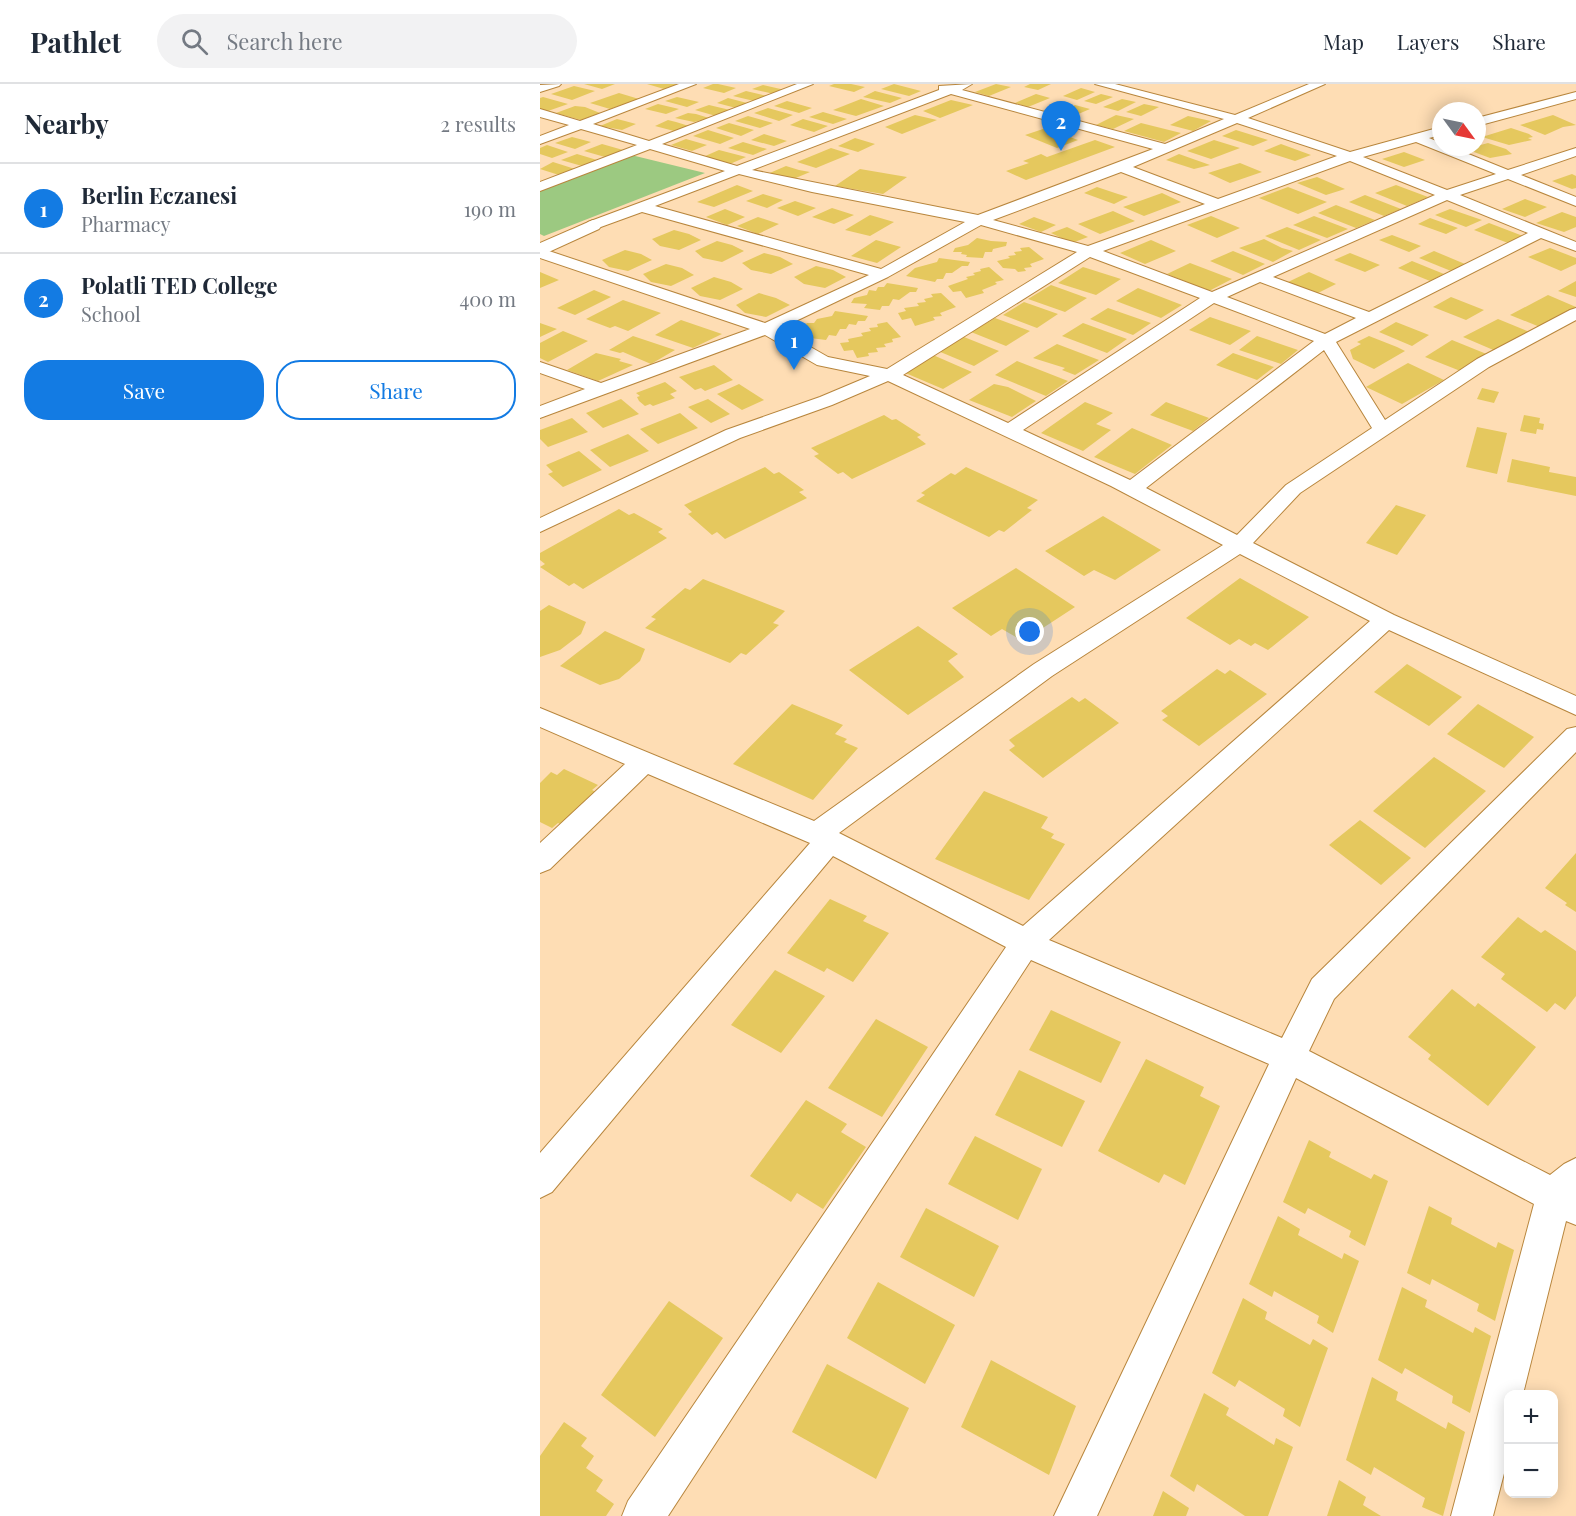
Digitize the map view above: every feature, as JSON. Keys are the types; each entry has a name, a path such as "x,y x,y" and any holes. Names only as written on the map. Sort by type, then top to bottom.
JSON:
{"street":[{"path":"540,89 555,84"},
{"path":"540,140 690,84"},
{"path":"540,187 807,84"},
{"path":"928,84 1165,148"},
{"path":"540,242 593,225 966,84"},
{"path":"1101,84 1238,119 1350,156 1450,194 1576,247"},
{"path":"540,412 765,329 883,274 979,220 1120,167 1318,84"},
{"path":"1486,120 1576,95"},
{"path":"540,113 737,170 812,188 979,220 1089,251 1326,339 1382,430"},
{"path":"540,526 733,434 826,401 887,374 1089,251 1215,203 1350,156 1432,134"},
{"path":"1417,138 1571,199"},
{"path":"1009,431 1211,298 1450,194 1576,152"},
{"path":"1120,167 1215,203"},
{"path":"1508,219 1535,208 1571,199"},
{"path":"641,207 883,274"},
{"path":"540,251 593,225"},
{"path":"1132,489 1326,339 1541,232"},
{"path":"540,251 765,329 823,361 887,374 1132,489 1386,620 1576,706"},
{"path":"1260,276 1370,318"},
{"path":"540,1180 823,838 1043,670 1240,544 1293,489 1483,363 1576,313"},
{"path":"540,367 603,390"},
{"path":"643,1516 1026,942 1386,620"},
{"path":"541,718 823,838 1026,942 1288,1057 1569,1193 1472,1516"},
{"path":"1075,1516 1288,1057 1323,989 1576,736"},
{"path":"540,861 645,761"}],"green space":[{"path":"627,154 705,173 544,236 540,234 540,189"}],"building":[{"path":"584,84 615,84 602,89"},
{"path":"647,84 678,84 664,89"},
{"path":"713,84 736,88 724,93 703,88"},
{"path":"834,84 865,87 854,92 829,86"},
{"path":"894,84 921,91 909,96 881,89"},
{"path":"996,84 1011,87 989,96 975,92"},
{"path":"1030,84 1051,84 1038,90 1024,87"},
{"path":"763,85 785,90 774,94 752,89"},
{"path":"574,86 595,91 572,100 551,94"},
{"path":"1081,88 1095,92 1077,100 1063,96"},
{"path":"746,91 767,96 754,101 733,96"},
{"path":"875,91 902,98 890,103 863,97"},
{"path":"619,93 639,99 610,109 590,103"},
{"path":"1036,94 1050,98 1028,107 1015,103"},
{"path":"1101,94 1113,97 1096,104 1084,101"},
{"path":"677,97 699,102 687,107 665,101"},
{"path":"540,98 568,104 548,111 540,109"},
{"path":"728,98 747,103 736,108 717,103"},
{"path":"861,99 884,106 856,116 833,110"},
{"path":"1122,99 1136,102 1118,111 1103,107"},
{"path":"951,100 973,105 940,118 923,111"},
{"path":"787,101 812,108 799,113 774,106"},
{"path":"658,104 679,109 666,114 645,109"},
{"path":"1144,104 1159,107 1141,116 1126,112"},
{"path":"709,105 730,110 716,116 695,110"},
{"path":"1075,105 1090,109 1076,115 1061,112"},
{"path":"575,106 600,113 581,120 556,113"},
{"path":"768,108 793,115 779,121 754,113"},
{"path":"823,112 847,119 833,124 809,117"},
{"path":"688,113 709,118 694,122 675,118"},
{"path":"915,115 937,120 902,134 885,127"},
{"path":"1116,115 1134,119 1113,129 1096,125"},
{"path":"1553,115 1576,125 1563,127 1545,135 1520,125"},
{"path":"748,116 773,123 760,128 735,121"},
{"path":"1188,116 1211,121 1193,131 1170,125"},
{"path":"617,119 636,124 622,130 600,126"},
{"path":"803,119 828,126 814,132 790,125"},
{"path":"668,120 689,126 674,131 655,126"},
{"path":"729,123 754,130 741,136 716,128"},
{"path":"1141,123 1181,133 1164,142 1124,131"},
{"path":"1046,128 1078,140 1057,148 1025,135"},
{"path":"1511,128 1533,137 1528,138 1532,140 1509,145 1486,138 1486,136"},
{"path":"708,130 734,138 720,144 693,136"},
{"path":"1236,130 1268,140 1253,146 1222,136"},
{"path":"764,134 787,141 774,146 751,140"},
{"path":"572,137 591,142 575,149 555,143"},
{"path":"855,138 875,144 858,152 838,146"},
{"path":"686,139 707,145 692,151 671,145"},
{"path":"1095,140 1115,147 1026,180 1006,171 1029,163 1023,161 1041,154 1047,157"},
{"path":"1214,140 1240,148 1211,159 1187,151"},
{"path":"743,142 767,149 753,155 728,148"},
{"path":"602,144 623,150 605,157 584,151"},
{"path":"1281,144 1311,155 1295,161 1264,151"},
{"path":"1486,144 1506,149 1512,154 1490,158 1485,156"},
{"path":"547,145 568,152 552,158 540,154 540,148"},
{"path":"831,148 850,154 816,168 797,162"},
{"path":"719,150 746,157 730,164 703,157"},
{"path":"1404,152 1425,160 1404,167 1382,159"},
{"path":"577,154 597,160 582,166 561,160"},
{"path":"1179,154 1210,165 1194,169 1166,160"},
{"path":"553,162 575,169 559,175 540,169"},
{"path":"1240,163 1262,172 1230,183 1208,173"},
{"path":"786,166 810,172 791,180 765,175"},
{"path":"860,169 907,177 883,194 835,186"},
{"path":"1572,174 1576,176 1576,188 1572,189 1552,181"},
{"path":"1317,177 1345,189 1326,195 1297,183"},
{"path":"737,185 753,191 714,207 697,202"},
{"path":"1396,185 1428,197 1407,206 1375,193"},
{"path":"1097,187 1128,197 1114,204 1084,193"},
{"path":"1288,187 1327,202 1298,214 1259,198"},
{"path":"1162,193 1181,202 1144,216 1123,207"},
{"path":"763,194 783,200 767,208 746,201"},
{"path":"1365,195 1401,209 1384,216 1349,202"},
{"path":"1525,199 1547,207 1525,217 1502,209"},
{"path":"795,201 816,208 798,216 777,208"},
{"path":"1336,205 1375,220 1356,228 1318,213"},
{"path":"832,208 854,215 834,224 812,217"},
{"path":"725,209 745,217 727,225 706,217"},
{"path":"1450,209 1482,220 1466,227 1435,215"},
{"path":"1113,211 1135,221 1100,234 1078,224"},
{"path":"1562,212 1576,217 1576,227 1564,232 1536,223"},
{"path":"870,215 894,222 870,236 845,230"},
{"path":"1211,216 1240,228 1217,238 1187,225"},
{"path":"1314,216 1348,229 1327,238 1293,225"},
{"path":"758,217 779,224 758,234 737,226"},
{"path":"1034,217 1056,225 1041,232 1019,224"},
{"path":"1430,218 1458,228 1446,234 1418,224"},
{"path":"1489,223 1523,236 1508,243 1474,230"},
{"path":"1067,227 1088,237 1072,243 1051,233"},
{"path":"1287,227 1321,240 1299,250 1265,236"},
{"path":"674,230 701,240 679,250 660,246 652,239"},
{"path":"1392,235 1421,246 1409,252 1379,240"},
{"path":"977,238 1007,242 1006,246 993,249 992,252 985,252 983,258 966,257 967,255 961,254 962,252 953,252 955,248 968,245"},
{"path":"1264,239 1293,251 1273,262 1239,248"},
{"path":"876,240 901,247 877,263 851,256"},
{"path":"1151,240 1176,251 1145,264 1120,253"},
{"path":"717,241 744,251 722,262 703,258 695,251"},
{"path":"1029,247 1044,259 1030,264 1032,267 1024,268 1026,271 1018,272 1015,269 1003,268 997,261 1016,255 1014,252 1022,251 1020,248"},
{"path":"1550,248 1576,258 1576,264 1561,271 1528,257"},
{"path":"625,250 641,254 652,260 628,271 609,267 602,260"},
{"path":"1233,251 1265,264 1243,275 1210,261"},
{"path":"1434,251 1465,264 1451,271 1419,258"},
{"path":"764,253 780,257 793,264 771,274 751,270 742,263"},
{"path":"1350,253 1380,265 1365,272 1334,260"},
{"path":"939,258 970,262 968,266 962,266 952,273 946,273 943,279 937,279 935,282 906,276 915,268 937,262"},
{"path":"1412,261 1444,274 1430,281 1398,268"},
{"path":"1190,263 1232,279 1209,291 1167,274"},
{"path":"666,264 682,268 694,275 671,286 651,282 643,274"},
{"path":"816,266 833,270 846,277 825,288 804,284 794,277"},
{"path":"989,267 1004,280 995,282 997,284 982,290 984,293 966,298 961,291 953,292 948,286 968,279 966,277"},
{"path":"1083,267 1121,279 1096,295 1058,283"},
{"path":"540,272 559,280 540,288"},
{"path":"1309,272 1336,284 1316,294 1288,282"},
{"path":"714,277 731,282 743,289 720,300 700,296 691,288"},
{"path":"1576,281 1576,297 1558,291"},
{"path":"887,283 918,288 916,292 910,292 899,300 893,299 889,306 882,306 880,310 864,308 867,304 851,303 854,298 867,295 869,290 876,291 878,287 884,287"},
{"path":"1051,285 1087,298 1065,312 1028,299"},
{"path":"1138,288 1182,305 1161,318 1116,301"},
{"path":"594,290 611,297 575,315 557,308"},
{"path":"759,293 790,305 766,317 745,313 736,305"},
{"path":"941,293 956,307 940,313 942,316 933,317 935,320 915,326 911,318 902,320 898,313 906,311 904,308 919,306 917,303 926,302 924,299 933,297 931,294"},
{"path":"1548,295 1576,307 1540,327 1510,315"},
{"path":"1451,297 1484,310 1466,320 1433,307"},
{"path":"623,300 661,313 628,331 615,326 610,328 586,319"},
{"path":"1024,302 1058,314 1037,328 1003,315"},
{"path":"1108,308 1151,323 1133,335 1090,319"},
{"path":"835,311 868,316 865,321 858,321 856,325 849,324 846,329 840,329 836,336 829,335 826,340 810,338 813,334 796,333 807,323 814,323 817,319 832,316"},
{"path":"1210,317 1251,331 1230,345 1189,330"},
{"path":"995,318 1030,331 1006,346 971,332"},
{"path":"1498,319 1532,333 1498,352 1463,337"},
{"path":"681,320 722,334 693,348 655,335"},
{"path":"887,322 901,337 884,344 886,347 876,348 878,352 868,353 869,356 857,358 853,350 844,351 840,343 863,336 861,333 871,331 869,328 878,327 877,324"},
{"path":"1396,322 1429,335 1412,346 1379,332"},
{"path":"540,323 557,329 540,337"},
{"path":"1083,323 1127,339 1107,353 1062,336"},
{"path":"563,331 588,341 548,362 540,358 540,343"},
{"path":"633,336 675,350 651,364 623,352 609,350"},
{"path":"1257,336 1298,350 1281,364 1239,350"},
{"path":"1369,336 1405,351 1374,369 1353,359 1350,350 1361,344 1357,342"},
{"path":"964,337 999,351 974,366 938,351"},
{"path":"1452,340 1489,355 1463,372 1425,357"},
{"path":"1057,344 1099,360 1075,375 1062,370 1065,368 1033,358"},
{"path":"596,353 621,359 619,361 633,365 598,381 567,370"},
{"path":"1233,353 1274,367 1257,380 1216,365"},
{"path":"933,355 972,372 943,389 903,372"},
{"path":"1017,361 1068,381 1046,396 995,375"},
{"path":"1408,363 1444,380 1402,404 1366,387"},
{"path":"714,365 733,380 705,391 701,388 695,390 679,377"},
{"path":"665,382 677,391 670,394 675,398 653,406 650,404 645,406 639,401 637,397 640,396 636,393"},
{"path":"739,384 764,400 742,410 717,394"},
{"path":"994,384 1008,387 1036,401 1012,417 969,400"},
{"path":"1482,388 1499,392 1494,403 1477,399"},
{"path":"621,399 639,414 603,428 586,413"},
{"path":"708,399 730,414 711,423 688,407"},
{"path":"1085,402 1113,413 1096,424 1111,430 1083,451 1041,433"},
{"path":"1166,402 1209,418 1193,431 1150,415"},
{"path":"680,413 698,428 658,444 640,429"},
{"path":"884,415 892,420 896,419 921,435 917,437 926,444 852,479 843,472 838,474 814,456 819,454 811,448"},
{"path":"1524,415 1540,418 1539,423 1544,424 1543,430 1537,429 1536,434 1520,431"},
{"path":"572,418 588,432 548,447 540,439 540,430"},
{"path":"1477,427 1507,433 1497,474 1466,467"},
{"path":"1132,428 1172,445 1135,474 1094,457"},
{"path":"628,434 649,451 610,467 590,450"},
{"path":"579,451 602,470 563,487 548,474 553,472 546,465"},
{"path":"1512,459 1550,467 1549,472 1576,477 1576,496 1507,482"},
{"path":"765,467 774,474 779,472 804,490 799,492 807,498 725,539 717,532 712,535 688,514 692,512 684,505"},
{"path":"966,467 1038,500 1027,508 1032,510 1004,532 999,530 989,537 916,501 925,495 921,493 951,473 955,475"},
{"path":"1396,505 1426,515 1397,555 1366,543"},
{"path":"619,509 629,515 634,513 663,529 658,532 667,538 583,589 574,583 569,586 540,567 545,564 540,560 540,553"},
{"path":"1103,516 1161,550 1115,580 1094,570 1084,576 1045,551"},
{"path":"1016,568 1075,607 1023,641 1002,629 991,636 952,608"},
{"path":"1240,578 1309,617 1268,650 1255,643 1251,646 1239,639 1230,645 1186,618"},
{"path":"703,579 785,611 773,623 779,625 746,655 741,653 730,663 645,628 656,619 651,617 685,588 690,590"},
{"path":"549,605 586,622 581,634 560,650 540,657 540,611"},
{"path":"918,626 958,654 948,661 964,677 908,715 849,670"},
{"path":"605,631 645,649 640,661 619,679 600,685 560,666"},
{"path":"1407,664 1462,697 1429,726 1374,692"},
{"path":"1217,669 1225,674 1230,670 1267,694 1199,746 1162,720 1168,716 1161,711"},
{"path":"1072,697 1079,702 1085,698 1119,723 1043,778 1009,750 1015,746 1009,740"},
{"path":"792,704 843,725 835,734 847,739 844,742 858,748 813,800 733,764"},
{"path":"1478,704 1534,737 1504,768 1447,734"},
{"path":"1434,757 1486,791 1425,848 1373,811"},
{"path":"564,769 598,785 592,790 598,793 564,826 558,823 552,828 540,822 540,783 551,772 557,775"},
{"path":"984,791 1048,817 1041,828 1054,834 1051,838 1065,844 1029,900 935,859"},
{"path":"1360,820 1411,858 1381,885 1329,845"},
{"path":"1576,853 1576,912 1545,888"},
{"path":"830,899 867,916 863,921 889,933 853,982 827,968 824,972 787,953"},
{"path":"1518,917 1541,933 1545,930 1576,951 1576,996 1565,1010 1555,1003 1547,1012 1501,979 1505,974 1481,957"},
{"path":"775,970 825,996 781,1053 731,1025"},
{"path":"1452,989 1475,1007 1478,1003 1536,1047 1488,1106 1428,1059 1431,1055 1408,1037"},
{"path":"1051,1010 1121,1042 1101,1083 1029,1050"},
{"path":"876,1019 928,1047 882,1117 828,1088"},
{"path":"1146,1059 1204,1087 1200,1096 1220,1106 1185,1185 1164,1174 1159,1183 1098,1151"},
{"path":"1019,1070 1085,1101 1062,1147 995,1115"},
{"path":"806,1100 847,1124 841,1132 866,1147 823,1209 797,1193 791,1202 750,1176"},
{"path":"975,1136 1042,1169 1018,1220 948,1184"},
{"path":"1309,1140 1331,1152 1329,1157 1371,1179 1374,1174 1388,1181 1365,1246 1349,1237 1351,1231 1308,1208 1305,1214 1283,1202"},
{"path":"1429,1206 1452,1218 1451,1224 1496,1248 1498,1242 1514,1250 1495,1321 1477,1311 1479,1304 1432,1279 1430,1285 1407,1273"},
{"path":"926,1208 999,1246 974,1297 900,1257"},
{"path":"1278,1216 1300,1229 1298,1235 1342,1259 1344,1253 1359,1261 1333,1333 1317,1323 1319,1316 1274,1291 1272,1297 1249,1284"},
{"path":"878,1282 955,1325 925,1384 847,1338"},
{"path":"1402,1287 1427,1300 1425,1307 1473,1333 1475,1327 1491,1336 1470,1413 1452,1403 1453,1396 1405,1368 1402,1374 1378,1360"},
{"path":"1243,1298 1267,1312 1265,1319 1310,1345 1313,1339 1328,1348 1300,1427 1283,1416 1285,1409 1239,1380 1235,1387 1212,1373"},
{"path":"669,1301 723,1338 655,1437 601,1395"},
{"path":"991,1360 1076,1406 1049,1475 961,1427"},
{"path":"827,1364 909,1408 876,1479 792,1432"},
{"path":"1372,1377 1398,1392 1396,1400 1446,1429 1448,1422 1465,1432 1443,1516 1422,1507 1425,1498 1374,1467 1371,1475 1346,1460"},
{"path":"1204,1393 1229,1408 1226,1415 1274,1445 1276,1438 1293,1447 1268,1516 1245,1516 1197,1484 1194,1492 1170,1476"},
{"path":"564,1422 587,1438 581,1446 594,1456 586,1468 603,1480 596,1491 614,1504 606,1516 540,1516 540,1456"},
{"path":"1339,1480 1366,1497 1363,1505 1381,1516 1327,1516"},
{"path":"1163,1491 1189,1508 1186,1516 1153,1516"}],"place":[{"name":"Polatli TED College","path":"1061,151"},
{"name":"Berlin Eczanesi","path":"794,370"}]}
